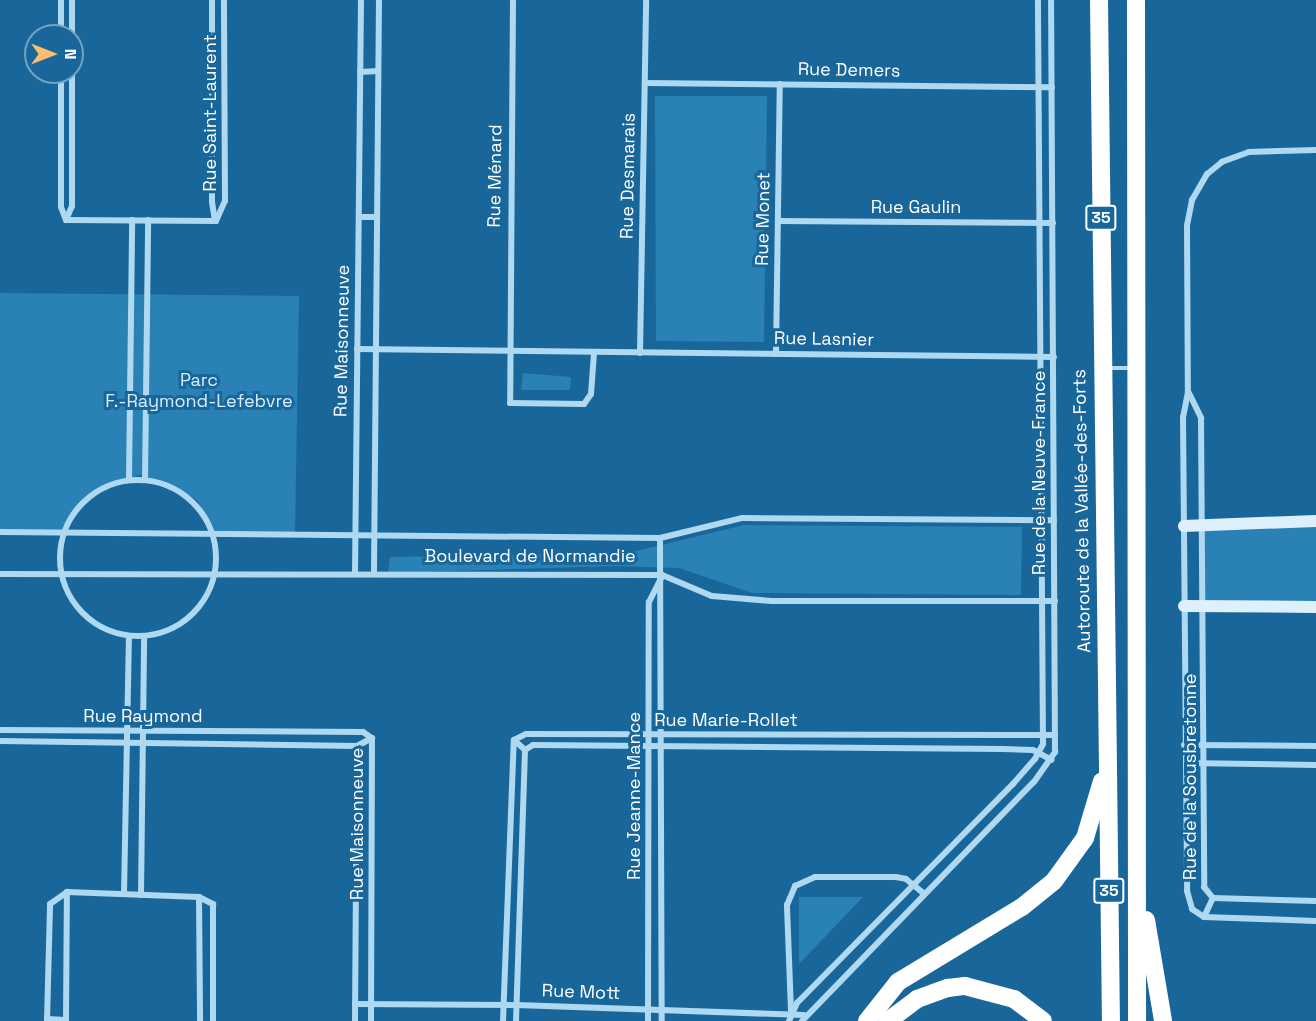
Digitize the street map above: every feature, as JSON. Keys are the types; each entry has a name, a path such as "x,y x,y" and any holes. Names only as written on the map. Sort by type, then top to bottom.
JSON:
{"highway":[{"name":"Autoroute de la Vallée-des-Forts","path":"1099,0 1101,369 1112,1021"},
{"name":"35","path":"1136,0 1137,1021"},
{"path":"867,1021 898,982 1022,907 1054,881 1085,838 1107,762"},
{"path":"1137,867 1163,1021"},
{"path":"888,1021 917,999 948,988 965,986 995,991 1014,999 1043,1021"}],"street":[{"name":"Rue Maisonneuve","path":"355,573 361,0"},
{"name":"Rue Maisonneuve","path":"374,572 379,0"},
{"name":"Rue Ménard","path":"508,353 513,0"},
{"name":"Rue Desmarais","path":"640,353 646,0"},
{"name":"Rue de la Neuve-France","path":"1038,0 1043,735 1040,752"},
{"name":"Rue de la Neuve-France","path":"1051,0 1055,601 1055,735 1052,760"},
{"name":"Rue Saint-Laurent","path":"212,1 224,1 225,201 216,221 212,202 212,1"},
{"path":"61,24 61,2 72,2 72,24"},
{"path":"360,72 378,72"},
{"name":"Rue Demers","path":"645,83 1052,87"},
{"path":"61,84 61,207 66,220"},
{"path":"66,220 72,206 72,84"},
{"name":"Rue Monet","path":"776,354 780,84"},
{"name":"Rue de la Sousbretonne","path":"1188,392 1201,418 1204,887 1213,898 1204,917 1192,909 1186,891 1183,417 1188,392 1186,225 1192,200 1207,174 1222,162 1248,152 1316,150"},
{"path":"358,218 377,217"},
{"path":"66,220 216,221"},
{"path":"129,480 132,220"},
{"path":"145,479 148,220"},
{"name":"Rue Gaulin","path":"778,221 1053,223"},
{"name":"Rue Lasnier","path":"357,350 1054,357"},
{"path":"508,353 510,403 584,404 591,394 594,353"},
{"path":"129,402 146,402"},
{"path":"145,479 168,485 188,497 203,514 213,535 214,575 195,612 160,633 129,636 110,632 83,615 69,596 61,574 63,533 73,513 88,496 129,480 145,479"},
{"name":"Boulevard de Normandie","path":"0,532 213,535 374,533 660,538 742,518 1054,520"},
{"path":"1184,526 1316,521"},
{"name":"Rue Jeanne-Mance","path":"660,538 662,574 662,1021"},
{"name":"Boulevard de Normandie","path":"0,574 214,575 374,572 662,574 712,596 772,601 1055,601"},
{"name":"Rue Jeanne-Mance","path":"648,1021 649,602 662,574"},
{"path":"1184,606 1316,607"},
{"path":"124,894 129,636"},
{"path":"141,895 144,636"},
{"name":"Rue Raymond","path":"0,729 363,732 372,738"},
{"path":"285,743 286,732"},
{"name":"Rue Marie-Rollet","path":"514,740 526,734 1055,735"},
{"path":"868,735 868,748"},
{"name":"Rue Maisonneuve","path":"355,1021 357,746 372,738 371,1021"},
{"path":"514,740 525,750 516,1021"},
{"path":"503,1021 514,740"},
{"name":"Rue Raymond","path":"0,741 285,743 357,746"},
{"name":"Rue Marie-Rollet","path":"525,750 533,745 1040,752"},
{"path":"1184,745 1316,746"},
{"path":"791,1012 1040,752 1052,760 803,1018"},
{"path":"1186,763 1316,765"},
{"path":"789,1021 791,1012 787,905 795,886 815,878 896,877 913,884 923,893"},
{"path":"67,892 66,1020 47,1020 50,904 67,892 199,897 213,904 213,1021"},
{"path":"199,897 200,1021"},
{"path":"1213,898 1316,901"},
{"path":"1204,917 1316,921"},
{"name":"Rue Mott","path":"355,1004 517,1005 663,1011 791,1012 803,1018"}],"lane":[{"path":"1101,369 1138,368"}],"green space":[{"path":"655,96 767,96 764,342 656,341"},
{"name":"Parc F.-Raymond-Lefebvre","path":"0,293 299,296 295,534 214,535 198,501 173,485 140,475 106,485 82,504 65,530 0,530"},
{"path":"523,373 571,377 570,390 521,390"},
{"path":"1316,521 1316,607 1205,606 1204,526"},
{"path":"744,525 1022,527 1021,595 752,593 679,568 615,566 388,573 390,557 628,553"},
{"path":"799,897 863,897 799,964"}]}
